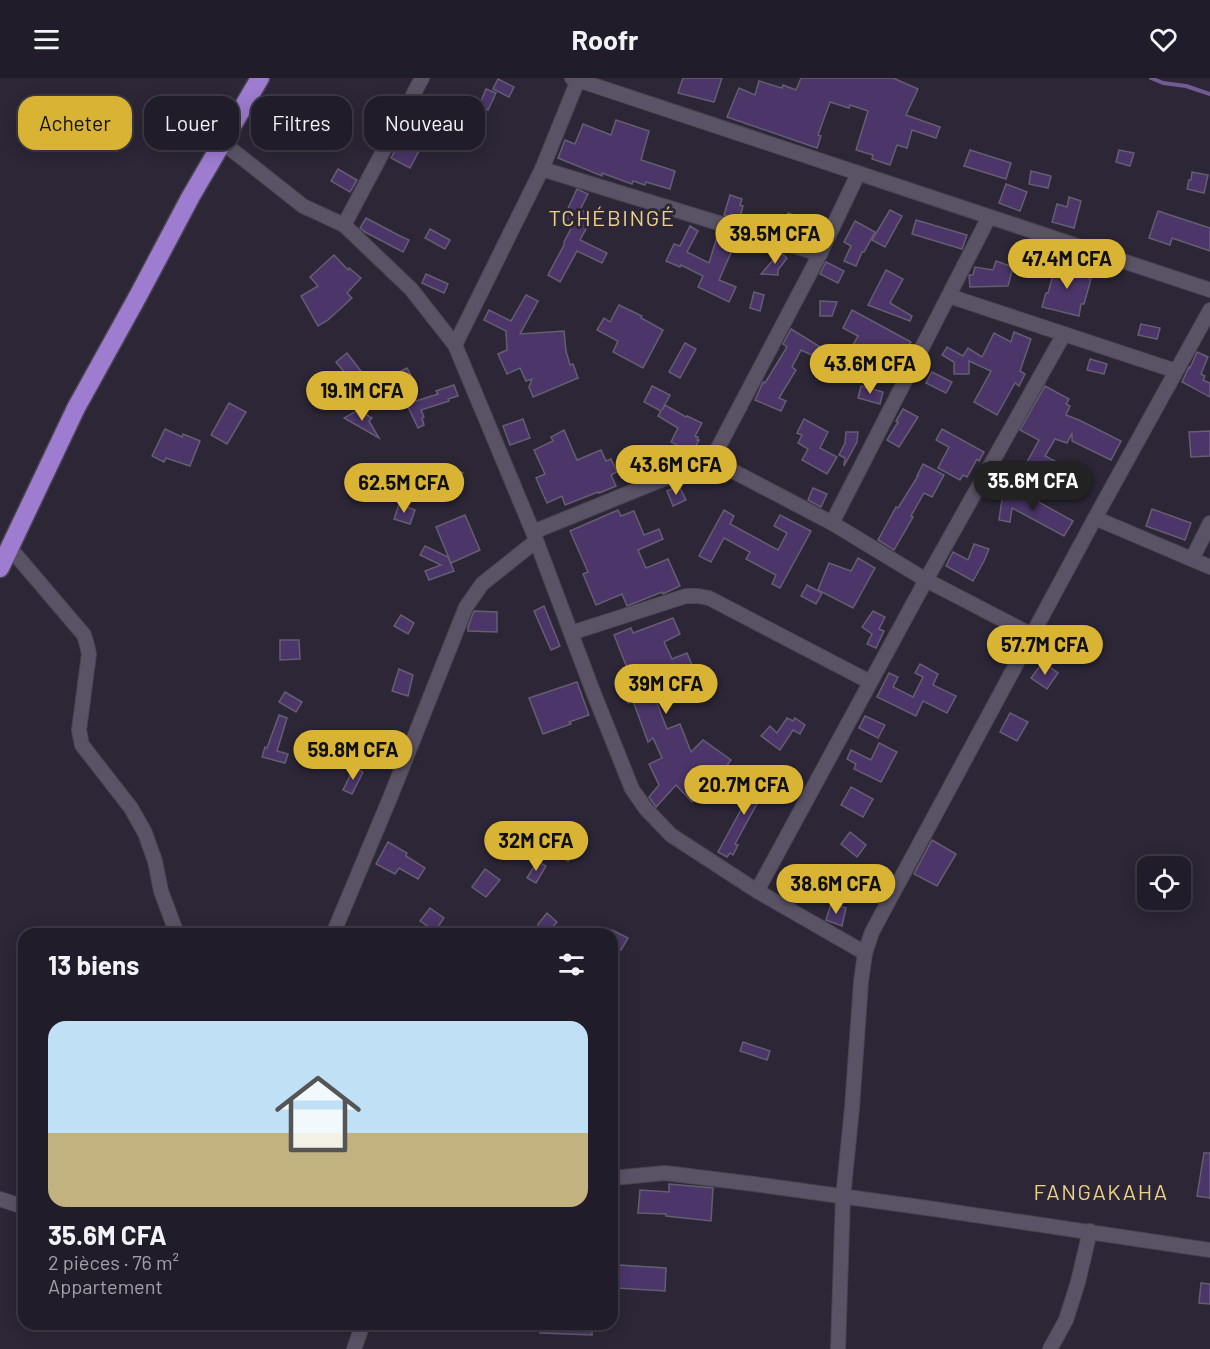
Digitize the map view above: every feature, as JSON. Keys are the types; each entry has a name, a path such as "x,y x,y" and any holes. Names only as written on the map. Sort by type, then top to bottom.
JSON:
{"highway":[{"path":"239,113 260,78"},
{"path":"0,568 76,408 217,150"}],"street":[{"path":"344,225 422,78"},
{"path":"455,345 542,170 583,80 1210,290"},
{"path":"232,150 303,206 344,225 411,289 455,345 534,537 632,789 646,809 671,835 757,891 865,953"},
{"path":"542,170 820,254"},
{"path":"709,465 820,254 858,174"},
{"path":"832,523 989,217"},
{"path":"949,296 1176,371"},
{"path":"838,1349 843,1197 865,953 872,932 1210,310"},
{"path":"757,891 926,580 1064,334"},
{"path":"336,928 466,607 482,584 534,537 688,469 709,465 727,468 832,523 926,580 1032,635"},
{"path":"1095,518 1210,567"},
{"path":"1192,559 1210,523"},
{"path":"10,548 84,635 89,654 79,730 82,745 131,808 145,833 155,861 161,891 175,928"},
{"path":"571,633 686,596 698,596 709,598 870,682"},
{"path":"618,1177 665,1173 1090,1231 1210,1250"},
{"path":"0,1199 18,1205"},
{"path":"1050,1349 1066,1320 1090,1231"},
{"path":"354,1349 361,1330"}],"building":[{"path":"683,78 722,78 714,102 678,93"},
{"path":"801,78 893,78 918,89 906,115 940,127 936,138 912,130 907,148 897,145 890,165 872,159 873,155 856,150 868,111 850,105 849,108 830,102 818,135 821,136 817,148 727,117 739,88 755,95 759,81 796,90"},
{"path":"498,79 514,87 509,97 493,89"},
{"path":"486,89 496,93 488,110 485,109 485,96 483,96"},
{"path":"616,120 649,131 641,160 675,171 670,189 646,182 645,185 633,181 632,184 602,173 602,176 558,158 565,140 575,144 583,124 611,135"},
{"path":"395,150 419,150 410,168 391,158"},
{"path":"970,150 1011,163 1006,179 964,166"},
{"path":"1119,150 1134,153 1130,166 1116,162"},
{"path":"338,169 357,180 350,192 331,181"},
{"path":"1031,171 1051,176 1048,188 1029,184"},
{"path":"1192,172 1208,175 1204,193 1187,189"},
{"path":"1006,184 1027,192 1020,211 999,203"},
{"path":"577,189 588,194 580,210 590,214 585,226 587,227 580,240 607,253 602,263 577,251 560,282 548,275 574,223 564,217"},
{"path":"730,195 742,199 740,205 743,206 739,220 724,215"},
{"path":"1069,197 1081,201 1074,228 1052,222 1057,204 1067,207"},
{"path":"890,210 902,216 885,247 872,240"},
{"path":"1158,211 1210,228 1210,251 1172,238 1170,245 1149,238"},
{"path":"788,213 818,223 811,242 782,233"},
{"path":"366,218 409,240 403,252 360,228"},
{"path":"916,220 967,235 962,249 912,234"},
{"path":"855,221 875,232 856,266 844,261 851,246 844,242"},
{"path":"690,226 698,231 687,252 709,263 717,237 730,242 729,247 733,248 719,280 736,287 729,302 698,287 703,276 681,265 680,267 666,261 674,244 680,246"},
{"path":"430,229 450,240 445,249 425,238"},
{"path":"780,252 787,258 778,270 778,275 761,274"},
{"path":"334,255 348,270 349,268 361,278 347,293 352,298 318,326 301,296 318,286 310,277"},
{"path":"996,261 1013,267 1008,286 970,287 969,275 973,275 975,267 993,270"},
{"path":"1057,261 1074,266 1073,269 1090,273 1089,279 1091,279 1079,316 1042,307"},
{"path":"826,262 844,271 838,283 820,274"},
{"path":"886,270 903,279 890,303 912,316 910,321 868,305"},
{"path":"426,274 448,284 444,293 422,283"},
{"path":"754,292 764,295 760,311 750,308"},
{"path":"526,295 538,301 520,334 564,331 570,365 573,364 578,378 533,397 529,387 532,379 526,381 520,368 507,374 498,354 507,350 506,331 484,320 489,310 511,321"},
{"path":"820,301 837,302 832,316 820,316"},
{"path":"619,305 663,330 643,368 613,352 618,341 597,330 604,318 610,322"},
{"path":"852,310 911,342 889,377 848,354 858,336 843,328"},
{"path":"1141,324 1160,328 1157,339 1138,335"},
{"path":"791,329 822,348 818,358 801,350 792,367 796,370 779,398 786,401 781,411 755,400 763,382 765,383 787,347 783,344"},
{"path":"1014,332 1031,339 1020,371 1025,374 1019,386 1015,383 997,415 974,402 991,371 969,361 969,374 954,374 954,362 942,355 947,347 963,356 968,348 982,357 994,333 1011,342"},
{"path":"685,343 696,349 680,378 669,372"},
{"path":"1197,352 1208,357 1201,374 1205,376 1203,380 1210,383 1210,397 1182,382"},
{"path":"347,353 371,384 362,394 336,362"},
{"path":"1090,359 1107,364 1104,374 1087,370"},
{"path":"407,368 413,379 409,381 416,401 438,394 436,391 454,385 458,396 421,410 424,425 418,428 393,375"},
{"path":"932,372 952,382 946,393 926,383"},
{"path":"652,386 670,395 662,410 665,405 702,423 695,436 699,440 692,453 671,442 678,428 658,416 661,411 644,402"},
{"path":"861,386 883,392 880,404 858,398"},
{"path":"1045,386 1069,399 1066,404 1070,406 1066,415 1121,441 1111,460 1072,441 1072,433 1067,443 1055,439 1045,456 1057,462 1045,484 1022,471 1039,440 1020,430"},
{"path":"229,403 246,412 227,444 211,435"},
{"path":"903,409 918,417 899,447 887,440"},
{"path":"358,410 372,418 369,421 379,438 344,418"},
{"path":"523,419 530,438 510,445 503,426"},
{"path":"804,419 828,432 820,448 837,457 827,474 802,460 808,449 798,443 802,435 797,433"},
{"path":"165,429 182,437 183,434 200,441 190,466 166,458 164,462 152,456"},
{"path":"942,429 984,452 979,461 977,459 967,477 963,475 960,480 938,468 949,447 936,440"},
{"path":"564,430 577,460 601,450 606,461 611,459 617,472 611,475 616,486 565,505 562,496 547,503 536,478 545,474 534,450 553,441 551,437"},
{"path":"1210,431 1210,456 1191,457 1189,432"},
{"path":"846,432 858,432 857,442 844,466 845,458 839,455 845,443"},
{"path":"444,464 463,473 453,478 449,487 436,480"},
{"path":"923,464 944,475 932,497 924,493 894,550 878,540 896,507 898,508 918,476"},
{"path":"411,470 425,473 422,486 408,483"},
{"path":"679,486 686,500 673,506 667,491"},
{"path":"1004,486 1073,521 1064,536 1012,508 1010,522 999,520"},
{"path":"813,488 827,494 821,507 808,500"},
{"path":"399,504 415,510 410,524 394,519"},
{"path":"1152,509 1191,523 1185,540 1146,526"},
{"path":"618,510 621,516 634,511 644,535 659,529 663,539 638,550 646,568 668,559 680,586 627,606 622,594 596,605 583,574 588,572 570,531"},
{"path":"724,510 734,516 730,524 778,550 787,533 774,526 780,515 811,531 780,588 772,584 776,575 746,559 750,552 724,538 711,562 699,556"},
{"path":"465,515 480,550 451,563 436,527"},
{"path":"974,544 989,549 973,581 946,566 953,552 968,560"},
{"path":"425,546 448,557 454,571 429,580 425,571 441,565 420,555"},
{"path":"858,558 875,568 853,608 818,590 829,563 851,571"},
{"path":"807,585 822,593 816,604 801,596"},
{"path":"544,606 560,646 551,650 534,611"},
{"path":"474,611 497,612 497,632 468,631"},
{"path":"873,611 885,617 879,629 884,631 876,648 867,644 872,634 862,627"},
{"path":"401,615 414,623 408,634 394,626"},
{"path":"673,618 680,634 664,642 672,659 687,653 692,665 649,683 667,729 680,724 691,752 703,740 731,760 711,787 709,786 692,802 676,785 656,807 649,797 659,785 649,764 662,758 653,738 648,742 633,701 628,703 624,692 635,688 614,635 631,628 633,633"},
{"path":"280,640 299,640 300,659 280,660"},
{"path":"1043,662 1058,673 1047,689 1031,678"},
{"path":"920,664 938,674 933,685 956,696 947,713 923,701 916,716 877,697 889,673 898,677 893,687 913,697 923,677 915,673"},
{"path":"399,669 413,675 408,696 392,691"},
{"path":"689,680 699,688 691,700 680,692"},
{"path":"577,682 589,715 543,734 529,698"},
{"path":"285,692 302,702 296,712 279,702"},
{"path":"1010,713 1028,722 1017,741 1000,732"},
{"path":"279,715 287,718 277,751 288,754 285,763 262,757"},
{"path":"865,716 885,725 878,738 859,728"},
{"path":"787,718 793,721 795,718 805,725 800,734 793,730 780,750 761,736 770,726 777,733"},
{"path":"879,743 897,752 881,782 854,769 856,764 847,759 851,750 871,760"},
{"path":"354,768 363,772 352,794 343,790"},
{"path":"761,773 771,778 735,844 738,845 733,855 730,853 727,857 718,852"},
{"path":"851,787 873,799 863,817 841,805"},
{"path":"850,832 866,845 857,857 841,844"},
{"path":"932,840 956,854 937,886 914,874"},
{"path":"557,841 574,852 568,861 551,850"},
{"path":"388,842 407,853 406,856 425,868 418,879 399,868 395,874 376,864"},
{"path":"537,861 546,866 536,883 527,878"},
{"path":"485,869 500,880 486,897 472,887"},
{"path":"831,904 846,908 842,926 826,920"},
{"path":"430,908 444,918 437,928 430,928 420,921"},
{"path":"547,913 557,922 552,928 538,928"},
{"path":"618,933 628,938 621,950 618,948"},
{"path":"743,1042 770,1051 767,1060 740,1051"},
{"path":"1204,1153 1210,1153 1210,1198 1197,1196"},
{"path":"669,1184 713,1188 711,1221 666,1216 666,1214 638,1213 640,1190 669,1192"},
{"path":"619,1265 666,1268 665,1291 618,1288"},
{"path":"1201,1283 1210,1284 1210,1304 1199,1303"},
{"path":"540,1330 592,1330 592,1335 540,1333"}],"waterway":[{"path":"1151,78 1210,94"}],"district":[{"name":"TCHÉBINGÉ","path":"612,218"},
{"name":"FANGAKAHA","path":"1101,1192"}]}
